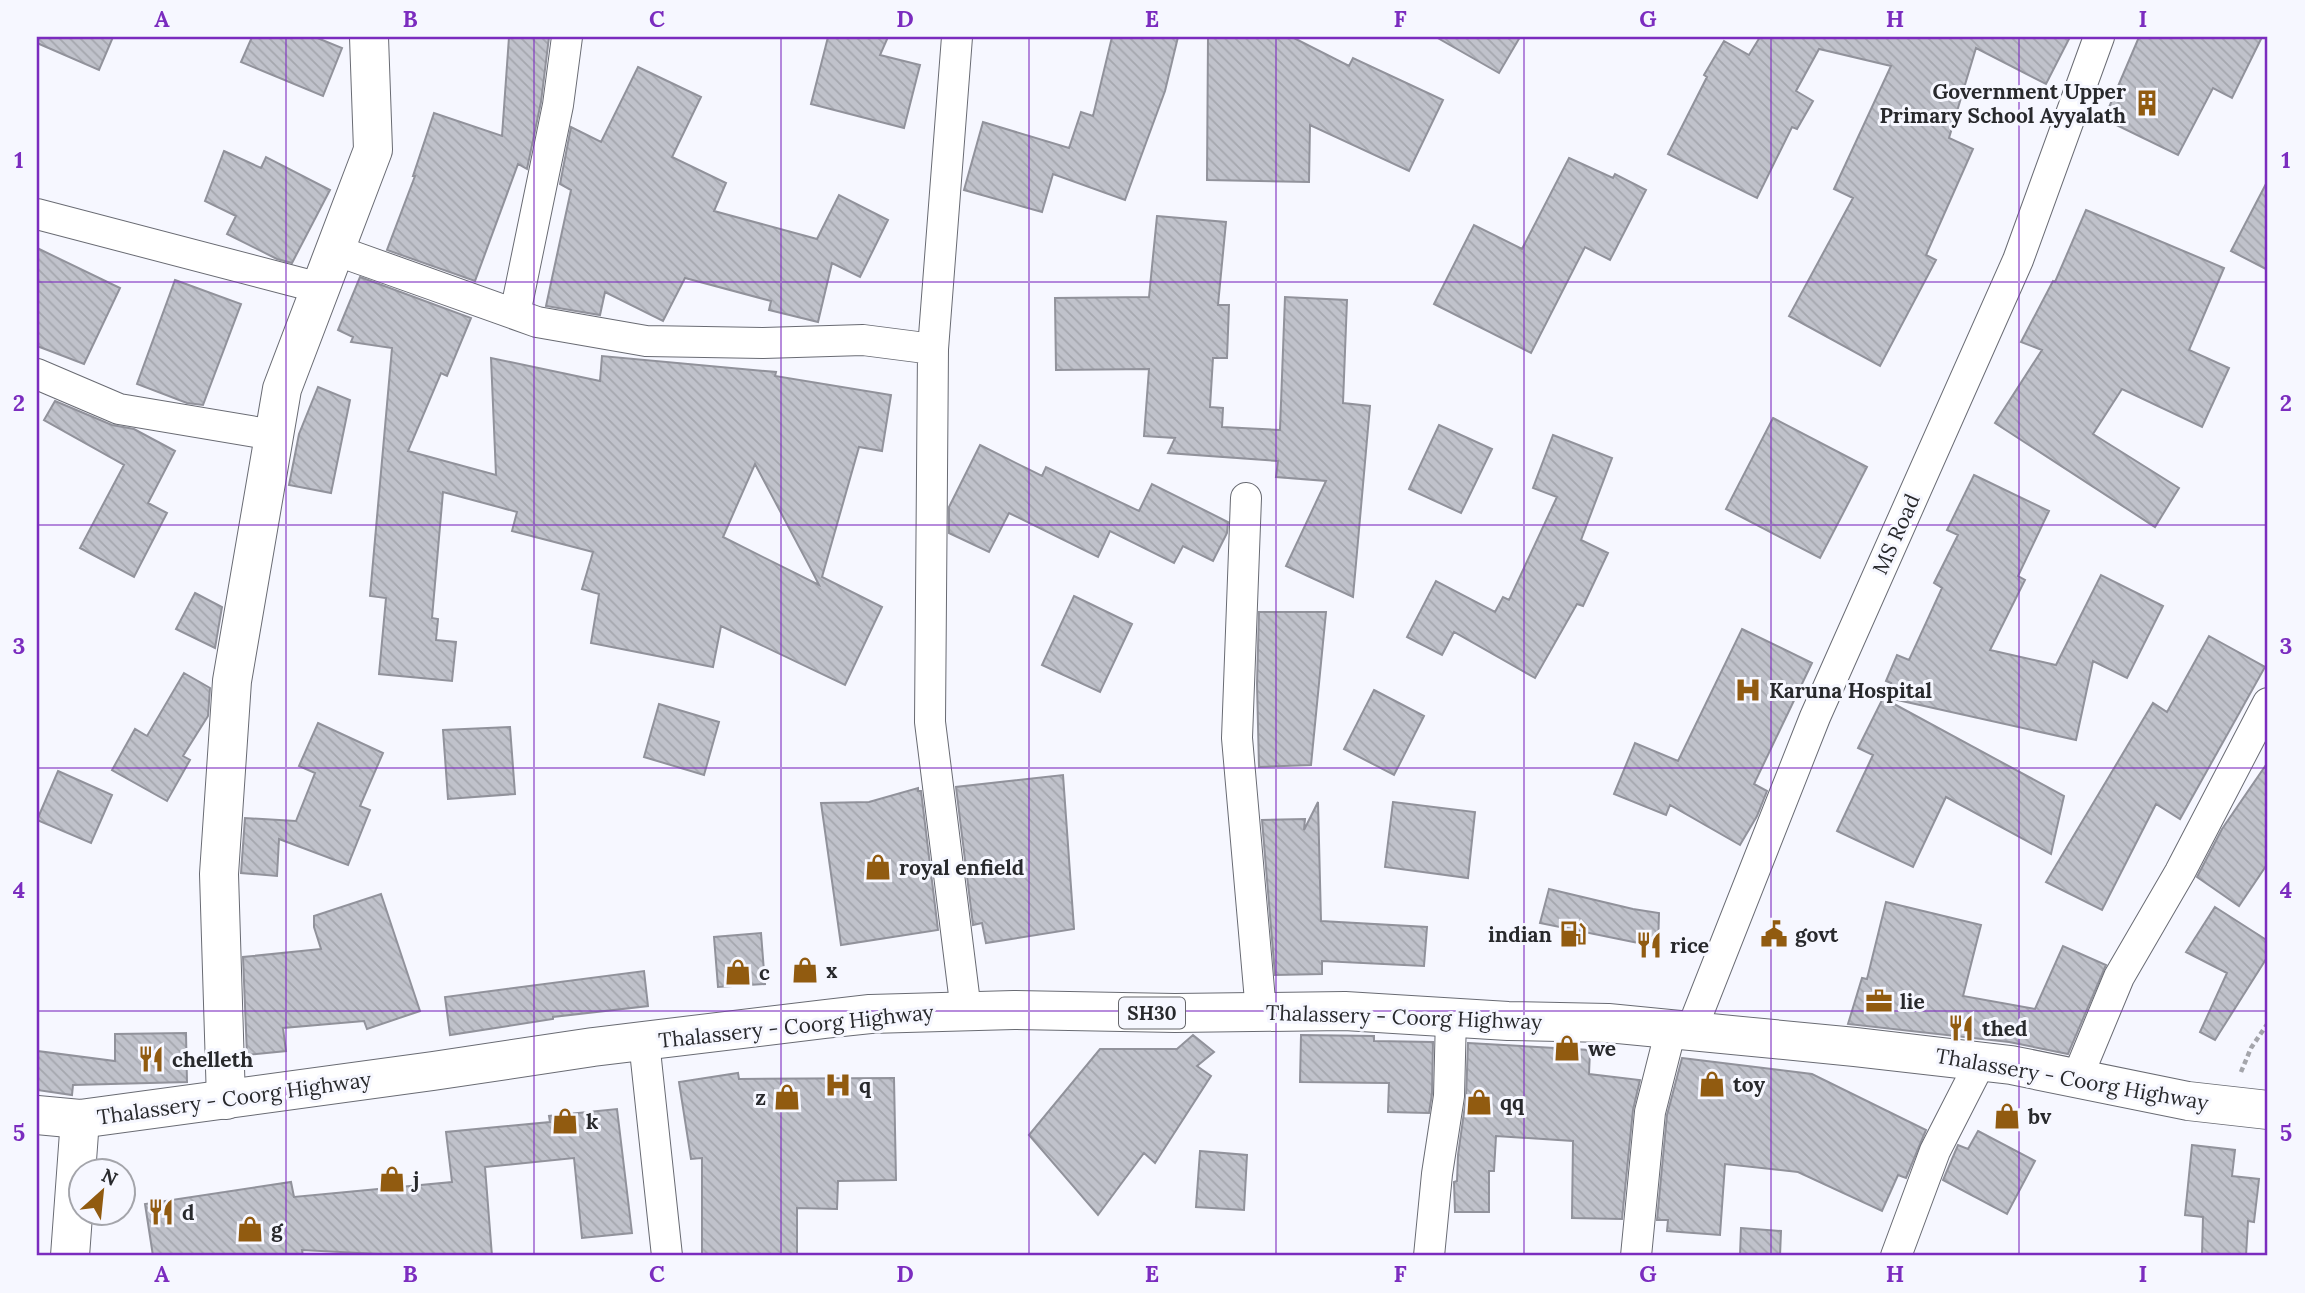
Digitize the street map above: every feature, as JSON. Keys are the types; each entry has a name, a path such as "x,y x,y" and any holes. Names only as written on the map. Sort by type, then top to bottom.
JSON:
{"main road":[{"path":"226,1100 219,874 231,695 282,389 373,150 369,37"},
{"name":"Thalassery - Coorg Highway","path":"37,1115 80,1119 593,1046 870,1014 967,1011 1345,1011 1608,1023 1982,1061 2188,1101 2268,1110"},
{"path":"70,1256 80,1119"}],"street":[{"path":"515,314 558,105 567,37"},
{"path":"957,37 933,349 930,722 967,1011"},
{"name":"MS Road","path":"1636,1256 1650,1112 1681,1030 1815,717 2018,260 2099,37"},
{"path":"37,214 320,288"},
{"path":"335,250 537,322 646,341 763,343 863,340 933,349"},
{"path":"37,374 119,409 274,435"},
{"path":"1246,498 1237,738 1261,1012"},
{"path":"2077,1079 2119,977 2180,872 2268,703"},
{"path":"1429,1256 1437,1174 1450,1096 1451,1017"},
{"path":"644,1041 667,1256"},
{"path":"1896,1256 1935,1151 1982,1061"}],"path":[{"path":"2227,1105 2251,1048 2268,1023"}],"building":[{"path":"37,37 113,37 99,70 37,43"},
{"path":"252,37 315,37 342,48 323,96 241,62"},
{"path":"509,37 549,37 541,102 527,169 518,164 475,281 387,250 415,176 434,113 502,136"},
{"path":"828,37 888,37 880,55 920,65 904,128 811,104"},
{"path":"1112,37 1178,37 1165,91 1125,200 1053,174 1042,212 964,190 983,122 1069,148 1081,112 1093,116"},
{"path":"1208,37 1292,37 1349,66 1353,58 1443,100 1409,171 1310,125 1309,182 1207,180"},
{"path":"1436,37 1520,37 1499,73"},
{"path":"1760,37 2070,37 2046,84 1976,48 1949,138 1973,149 1926,255 1936,260 1880,366 1789,316 1853,198 1834,189 1891,66 1819,49 1796,91 1813,101 1797,129 1792,127 1757,198 1668,154 1707,77 1704,75 1724,41 1749,55"},
{"name":"Government Upper Primary School Ayyalath","path":"2139,37 2262,37 2232,98 2213,88 2178,155 2104,119"},
{"path":"638,67 701,97 672,157 726,183 714,211 817,239 839,195 888,220 860,277 832,263 818,322 769,310 771,301 685,278 663,321 605,292 600,315 546,306 571,190 560,184 571,127 601,142"},
{"path":"224,151 261,168 266,157 330,190 292,263 277,259 227,234 236,216 205,201"},
{"path":"1569,158 1613,178 1615,174 1646,190 1610,260 1585,247 1531,353 1434,304 1474,225 1522,249"},
{"path":"2268,180 2268,270 2231,251"},
{"path":"2086,210 2224,268 2189,350 2229,368 2202,427 2122,389 2093,434 2179,488 2155,527 1995,423 2042,350 2021,342 2053,281 2055,282"},
{"path":"1157,216 1226,222 1218,305 1229,305 1227,358 1213,358 1210,407 1223,408 1222,427 1280,430 1285,297 1347,300 1343,403 1370,406 1353,597 1286,566 1326,481 1276,477 1278,461 1168,453 1175,438 1144,436 1149,369 1056,370 1055,298 1149,297"},
{"path":"37,248 120,288 84,364 37,346"},
{"path":"360,277 471,318 447,376 441,373 408,451 496,475 491,358 600,381 602,356 776,372 775,376 891,395 882,451 859,447 822,577 882,607 845,685 721,626 713,667 591,643 599,594 582,589 593,552 512,531 517,512 443,492 432,618 438,619 436,640 456,642 452,681 379,674 386,598 370,596 392,348 351,342 353,337 338,330","holes":["755,464 819,585 723,537"]},
{"path":"175,280 241,304 203,405 187,403 137,384"},
{"path":"318,387 350,400 331,493 289,485 299,434"},
{"path":"55,401 112,425 134,429 175,451 148,503 167,513 134,577 80,548 124,465 44,420"},
{"path":"1773,418 1867,467 1820,558 1726,509"},
{"path":"1439,425 1492,449 1461,513 1409,489"},
{"path":"1553,435 1612,458 1581,540 1608,553 1583,606 1577,604 1535,678 1454,632 1442,655 1407,637 1436,581 1495,612 1503,597 1509,600 1557,497 1533,488"},
{"path":"980,445 1042,476 1046,467 1139,511 1152,484 1228,522 1227,533 1213,561 1183,546 1174,563 1110,531 1098,557 1009,513 989,552 949,533 949,507"},
{"path":"1974,475 2049,511 2018,576 2025,580 1990,650 2056,665 2101,575 2163,606 2127,678 2093,661 2076,740 1884,697 1891,683 1886,681 1897,655 1909,660 1942,588 1934,583 1958,535 1947,530"},
{"path":"195,593 222,607 215,648 176,629"},
{"path":"1074,596 1132,624 1100,692 1042,665"},
{"path":"1259,612 1326,612 1311,765 1259,767"},
{"path":"1742,629 1812,663 1754,784 1767,791 1757,816 1740,845 1670,805 1666,815 1614,794 1635,743 1678,761"},
{"path":"2209,636 2265,667 2180,819 2156,804 2102,910 2046,882 2153,703 2167,712"},
{"path":"184,673 210,688 208,716 183,756 190,760 167,801 112,770 135,729 147,736"},
{"path":"1374,690 1424,716 1394,775 1344,749"},
{"path":"1883,698 2064,796 2051,854 1946,797 1913,867 1837,831 1873,755 1858,748"},
{"path":"659,704 719,722 704,775 644,757"},
{"path":"318,723 383,753 360,806 370,810 348,865 279,839 277,876 241,873 245,818 296,821 315,773 299,766"},
{"path":"510,727 515,794 448,799 443,730"},
{"path":"2268,762 2268,863 2239,906 2197,877 2222,829"},
{"path":"58,771 112,795 91,843 37,820"},
{"path":"1063,775 1074,929 986,943 982,923 973,925 956,787"},
{"name":"royal enfield","path":"918,788 918,791 921,791 938,930 841,945 821,803 869,802"},
{"path":"1318,802 1321,921 1427,927 1424,966 1322,961 1322,974 1275,975 1262,820 1305,819 1304,830"},
{"path":"1393,802 1475,812 1468,878 1385,867"},
{"path":"1549,889 1659,913 1658,947 1540,923"},
{"path":"381,894 420,1011 367,1029 364,1021 283,1028 286,1051 247,1055 243,957 321,949 314,927 314,916"},
{"path":"1886,902 1981,925 1963,996 2035,1009 2063,946 2106,965 2068,1054 2009,1042 1848,1024 1862,978 1867,979"},
{"path":"2215,907 2268,941 2268,956 2215,1040 2200,1032 2227,973 2186,952"},
{"path":"761,933 765,984 718,987 714,937"},
{"path":"644,971 648,1006 553,1017 450,1035 445,997"},
{"path":"186,1033 187,1082 73,1085 72,1095 37,1090 37,1051 115,1061 115,1034"},
{"path":"1193,1035 1214,1052 1197,1066 1211,1076 1155,1163 1144,1153 1098,1215 1029,1135 1100,1049 1177,1049"},
{"path":"1301,1035 1374,1036 1374,1041 1433,1042 1429,1113 1388,1112 1389,1083 1300,1082"},
{"path":"1468,1043 1590,1050 1589,1074 1640,1080 1633,1110 1622,1219 1572,1218 1573,1141 1496,1136 1494,1171 1489,1171 1489,1212 1455,1212 1454,1182 1457,1181 1466,1098"},
{"path":"1682,1058 1812,1074 1926,1130 1906,1178 1898,1175 1882,1211 1798,1172 1725,1164 1720,1235 1667,1231 1668,1220 1657,1220 1667,1115"},
{"path":"738,1073 739,1079 894,1078 896,1180 838,1181 837,1209 797,1208 797,1256 702,1256 702,1158 691,1159 679,1082"},
{"path":"617,1109 632,1233 582,1238 574,1158 485,1167 492,1256 418,1256 302,1250 303,1256 153,1256 145,1204 291,1182 294,1197 452,1182 446,1132 550,1122 549,1116"},
{"path":"1978,1131 2035,1161 2007,1214 1943,1180 1958,1145 1968,1149"},
{"path":"2192,1145 2235,1150 2232,1176 2259,1179 2254,1222 2248,1221 2246,1256 2202,1256 2203,1217 2185,1215"},
{"path":"1200,1151 1247,1155 1244,1210 1196,1207"},
{"path":"1741,1228 1781,1231 1780,1256 1740,1256"}],"place":[{"name":"Government Upper Primary School Ayyalath","path":"2147,103"},
{"name":"Karuna Hospital","path":"1748,690"},
{"name":"royal enfield","path":"878,867"},
{"name":"indian","path":"1573,934"},
{"name":"govt","path":"1774,934"},
{"name":"rice","path":"1649,945"},
{"name":"x","path":"805,970"},
{"name":"c","path":"738,972"},
{"name":"lie","path":"1879,1001"},
{"name":"thed","path":"1961,1028"},
{"name":"we","path":"1567,1048"},
{"name":"chelleth","path":"151,1059"},
{"name":"toy","path":"1712,1084"},
{"name":"q","path":"838,1085"},
{"name":"z","path":"787,1097"},
{"name":"qq","path":"1479,1102"},
{"name":"bv","path":"2007,1116"},
{"name":"k","path":"565,1121"},
{"name":"j","path":"392,1179"},
{"name":"d","path":"161,1212"},
{"name":"g","path":"250,1229"}]}
